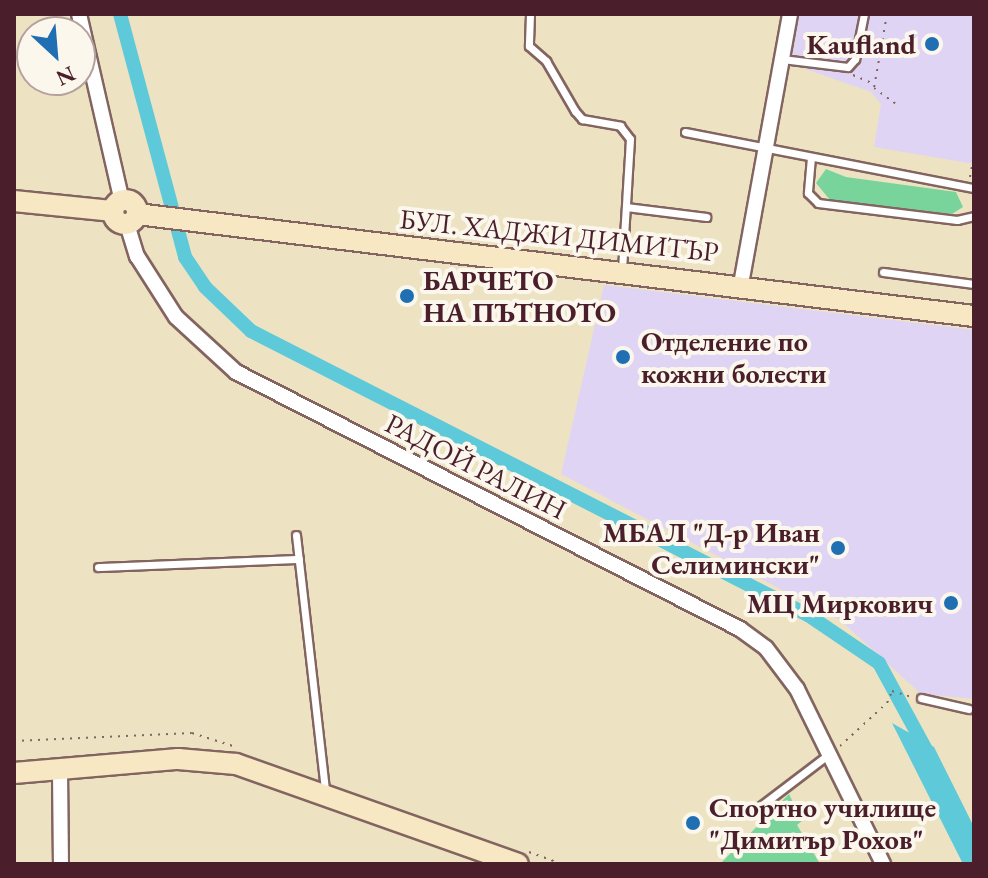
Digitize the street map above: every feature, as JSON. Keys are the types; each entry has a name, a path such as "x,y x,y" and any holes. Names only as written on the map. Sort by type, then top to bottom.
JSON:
{"street":[{"name":"РАДОЙ РАЛИН","path":"79,14 130,213 137,256 176,317 227,365 740,629 786,669 883,864"},
{"path":"741,284 790,14"},
{"name":"БУЛ. ХАДЖИ ДИМИТЪР","path":"14,201 741,284 974,316"},
{"path":"14,773 178,759 259,769 518,864"},
{"path":"60,771 60,864"}],"lane":[{"path":"530,14 529,46 546,61 575,111 582,119 620,126 628,134 622,270"},
{"path":"782,59 848,67 855,59 864,14"},
{"path":"685,132 974,188"},
{"path":"811,157 808,188 818,203 972,215"},
{"path":"626,207 706,217"},
{"path":"883,272 974,284"},
{"path":"296,535 325,793"},
{"path":"98,567 299,559"},
{"path":"921,698 969,709"},
{"path":"758,808 829,754"}],"path":[{"path":"887,14 874,84 879,96 899,106"},
{"path":"857,80 874,84"},
{"path":"971,172 974,155"},
{"path":"829,754 887,703 892,691 908,697"}],"shaded area":[{"path":"799,14 974,14 974,164 874,147 881,104 871,92 788,63"},
{"name":"МБАЛ \"Д-р Иван Селимински\"","path":"604,285 974,330 974,699 921,694 841,621 561,474"}],"green space":[{"path":"826,169 846,177 956,192 963,207 952,214 830,200 816,183"},
{"path":"789,794 802,821 797,825 820,864 720,864"}],"water":[{"path":"892,723 934,747 974,827 974,864 963,864"}],"waterway":[{"path":"120,14 185,257 205,287 251,331 808,615 879,663 929,755"}],"place":[{"name":"Kaufland","path":"932,44"},
{"name":"БАРЧЕТО НА ПЪТНОТО","path":"407,296"},
{"name":"Отделение по кожни болести","path":"623,357"},
{"name":"МБАЛ \"Д-р Иван Селимински\"","path":"838,548"},
{"name":"МЦ Миркович","path":"951,603"},
{"name":"Спортно училище \"Димитър Рохов\"","path":"693,823"}]}
